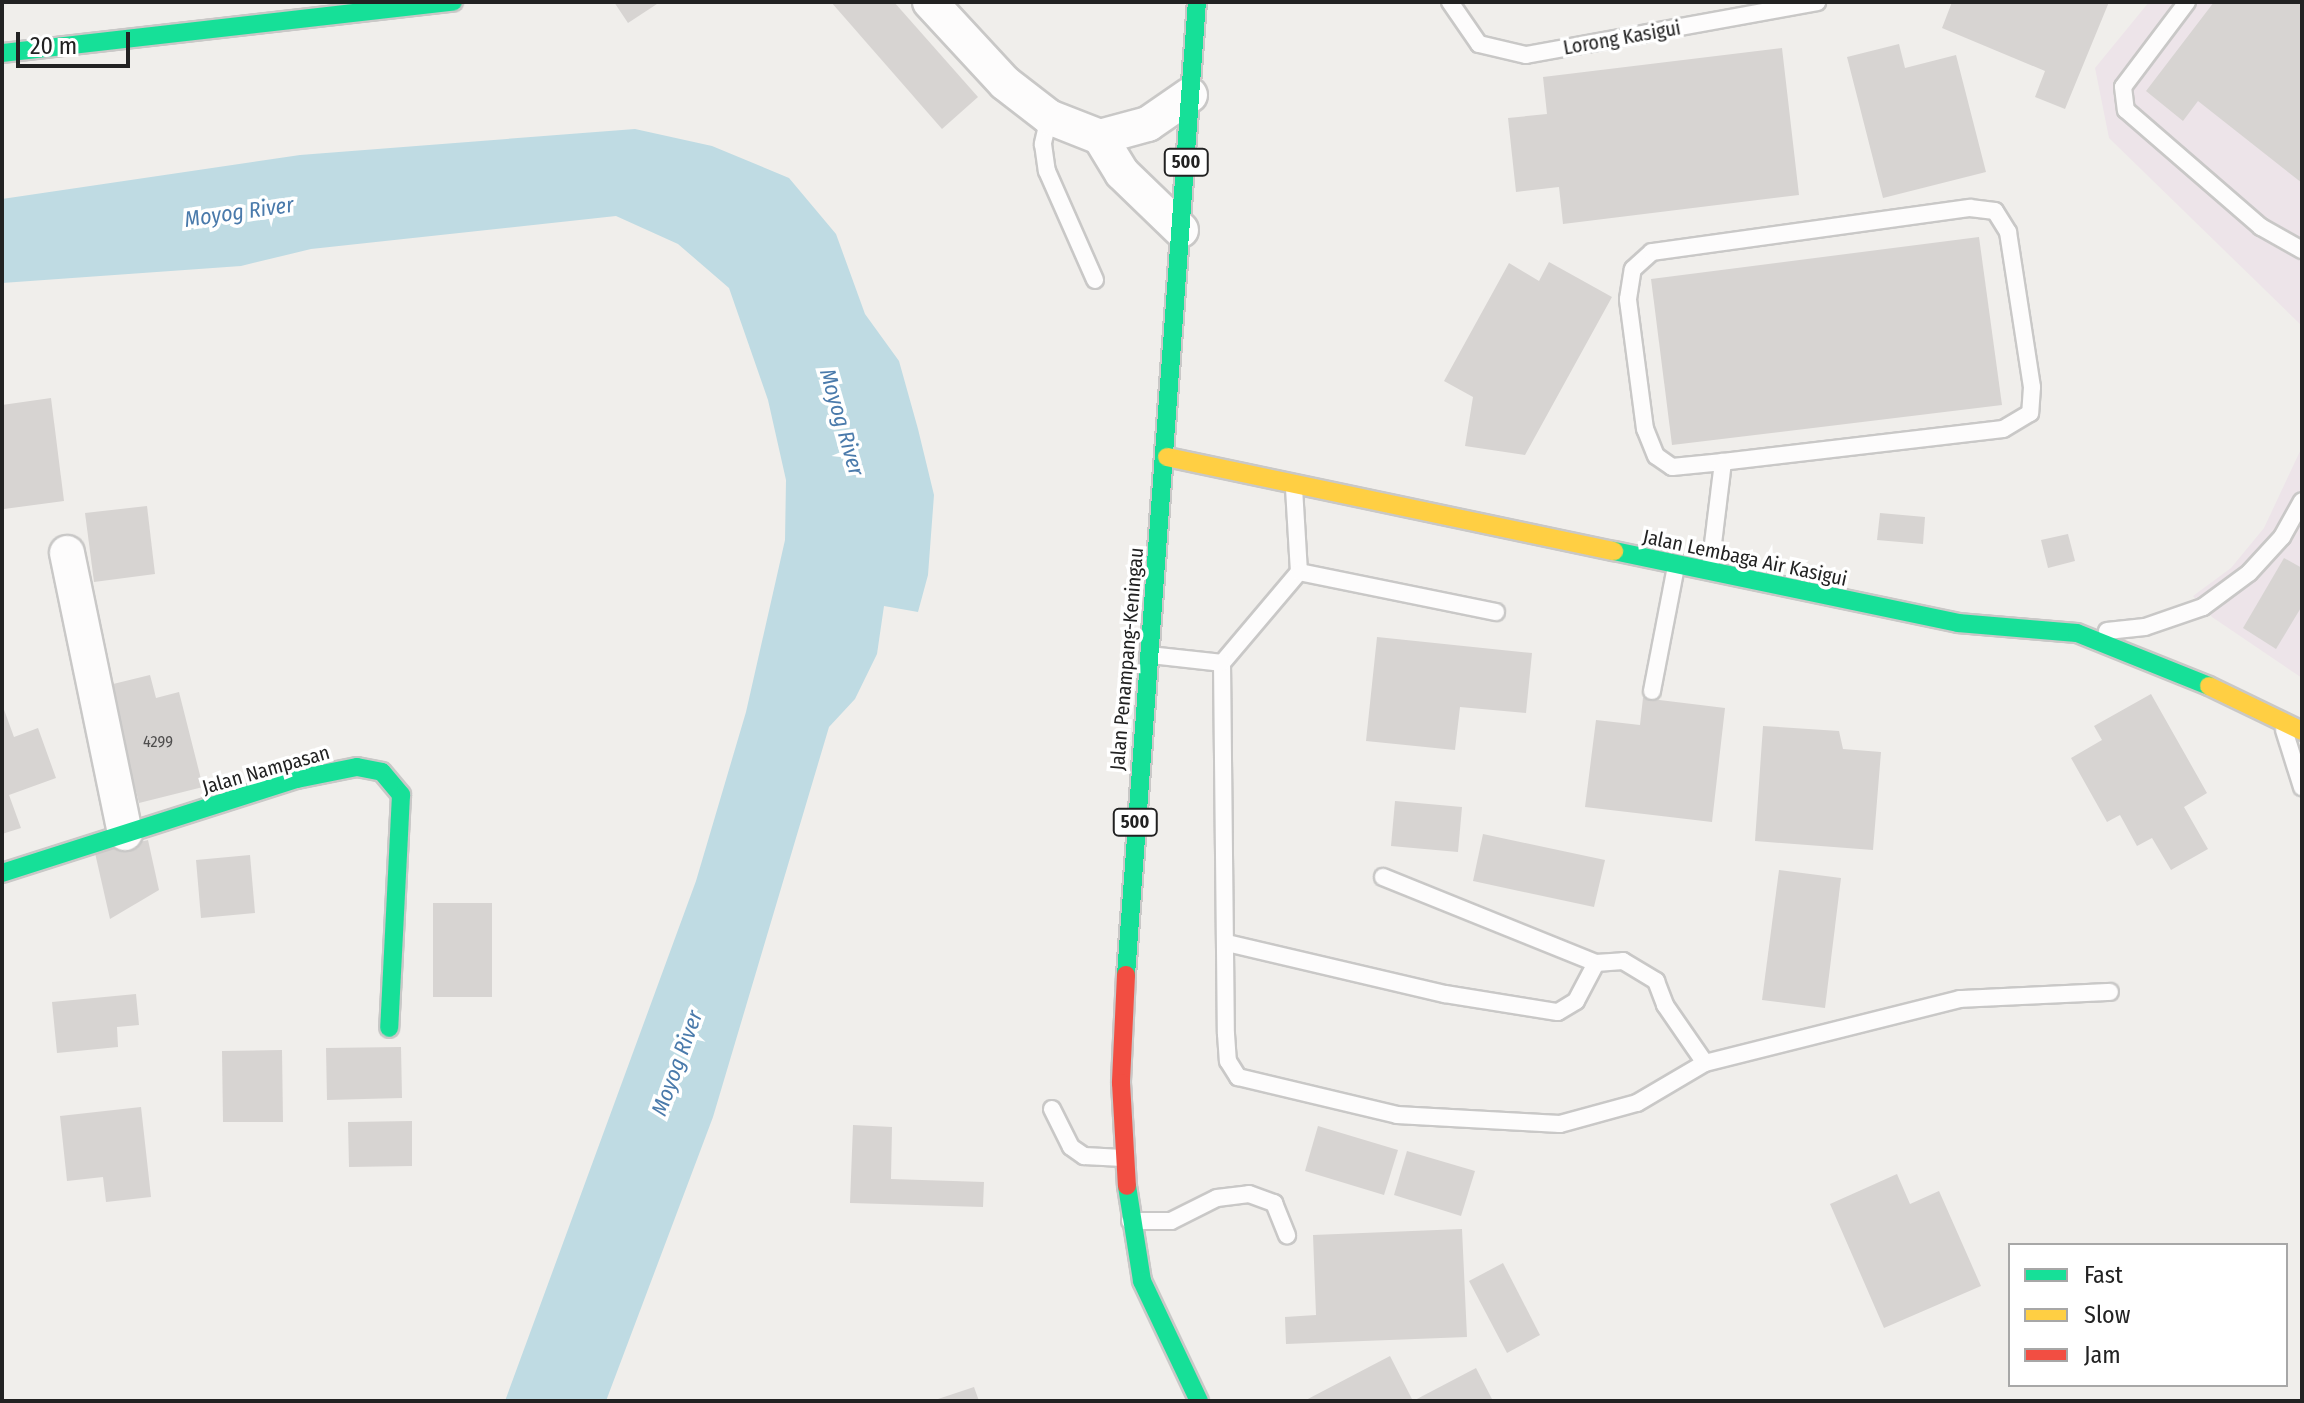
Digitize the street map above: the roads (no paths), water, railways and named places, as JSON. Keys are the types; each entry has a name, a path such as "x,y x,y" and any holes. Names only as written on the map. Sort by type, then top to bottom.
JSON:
{"street":[{"path":"2,53 453,2"},
{"path":"930,2 1005,83 1049,117 1100,137 1148,124 1190,95"},
{"name":"Jalan Penampang-Keningau","path":"1197,2 1167,457 1123,997 1123,1158 1129,1221 1142,1281 1199,1401"},
{"path":"1100,137 1122,173 1181,230"},
{"name":"Jalan Lembaga Air Kasigui","path":"1167,457 1958,623 2077,633 2187,675 2283,725 2302,731"},
{"path":"67,553 125,833"},
{"name":"Jalan Nampasan","path":"2,873 297,779 357,767 382,772 401,795 390,917 389,1028"}],"lane":[{"name":"Lorong Kasigui","path":"1450,2 1479,44 1526,55 1817,2"},
{"path":"2187,2 2123,87 2126,110 2261,227 2302,250"},
{"path":"1049,117 1043,144 1047,171 1095,280"},
{"path":"1970,208 1995,211 2008,232 2032,387 2030,413 2003,429 1723,462 1672,467 1656,456 1645,429 1628,299 1633,269 1652,252 1970,208"},
{"path":"1709,573 1723,462"},
{"path":"1294,485 1299,572 1222,663 1228,1061 1238,1077 1397,1115 1560,1124 1637,1103 1705,1063 1960,999 2110,992"},
{"path":"2077,633 2145,627 2203,607 2249,573 2282,537 2302,501"},
{"path":"1652,691 1676,566"},
{"path":"1299,572 1496,612"},
{"path":"1150,655 1222,663"},
{"path":"2283,725 2302,787"},
{"path":"1383,877 1596,963 1623,961 1656,981 1705,1063"},
{"path":"1227,943 1547,1011 1576,1001 1596,963"},
{"path":"1052,1109 1071,1147 1084,1156 1123,1158"},
{"path":"1129,1221 1171,1221 1217,1198 1249,1194 1274,1203 1287,1235"}],"water":[{"name":"Moyog River","path":"635,129 712,146 789,178 836,234 865,314 899,361 918,429 934,495 928,575 918,612 884,606 877,654 855,699 829,727 713,1117 606,1401 505,1401 696,881 746,712 785,540 786,480 768,400 729,288 678,244 616,216 311,249 241,266 2,283 2,199 300,155"}]}
